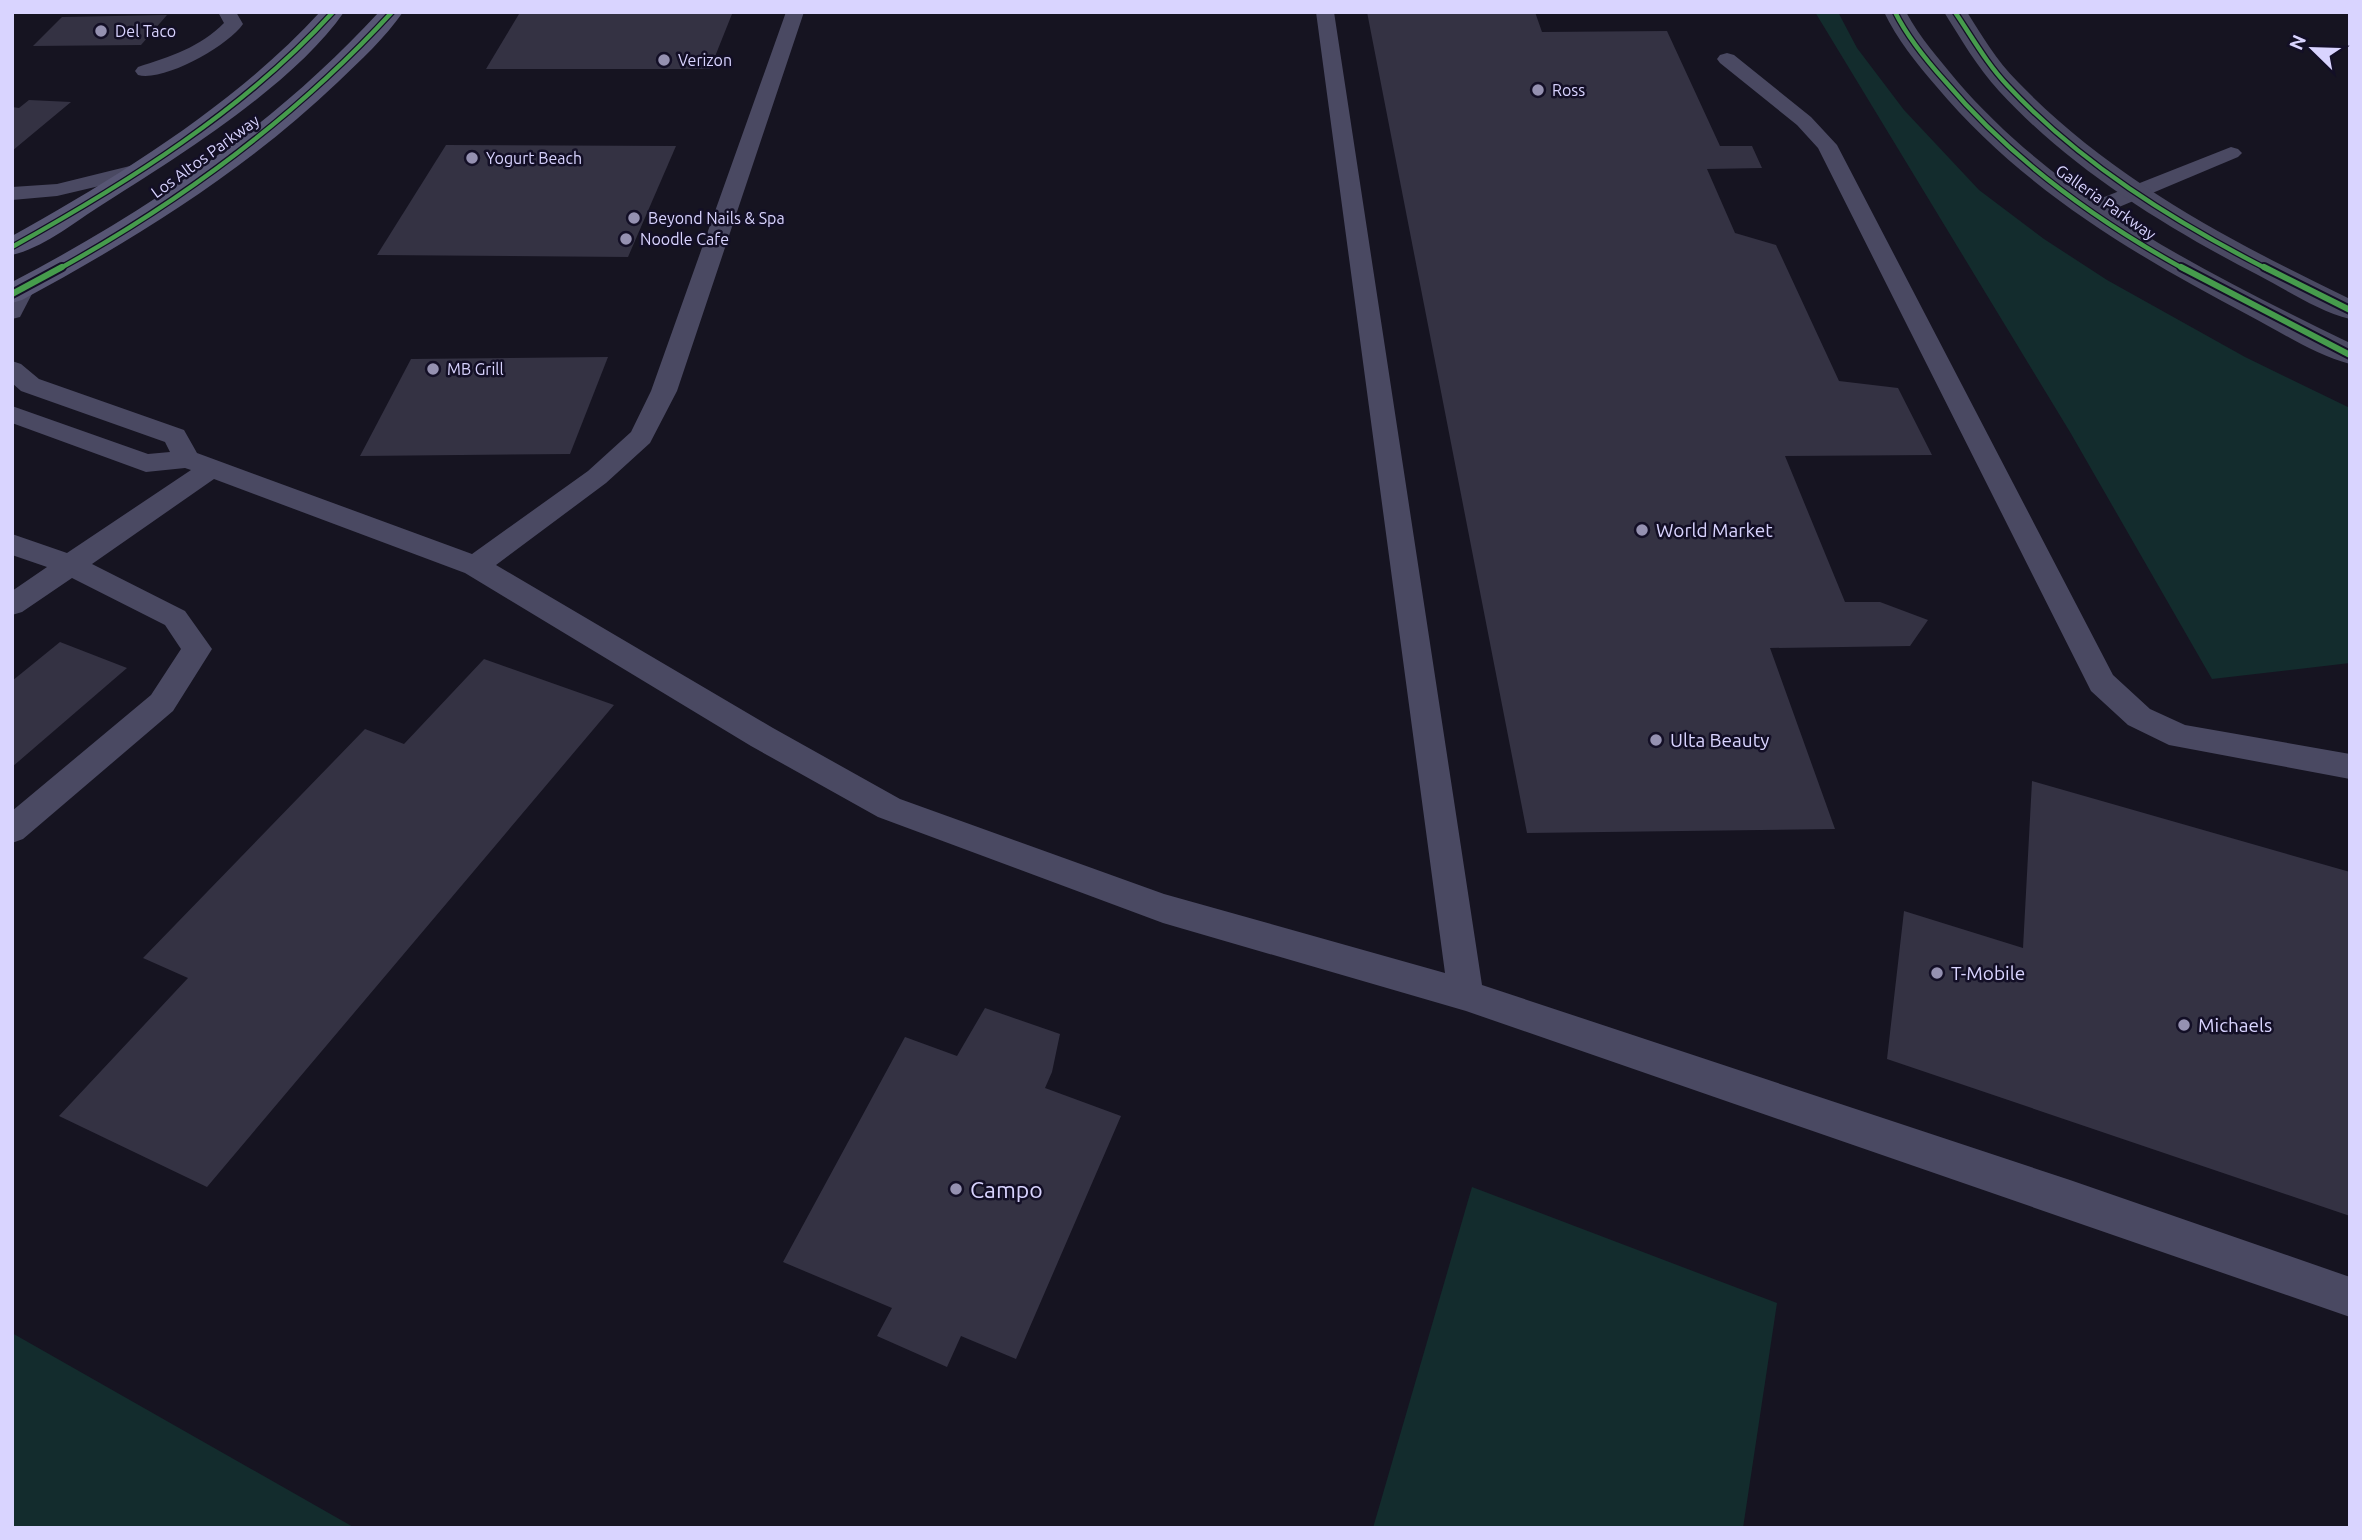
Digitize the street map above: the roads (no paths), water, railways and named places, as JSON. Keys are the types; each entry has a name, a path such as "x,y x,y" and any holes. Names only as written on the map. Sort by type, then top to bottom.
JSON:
{"main road":[{"path":"224,162 244,128 365,12"},
{"name":"Los Altos Parkway","path":"15,299 224,162 318,87 392,12"},
{"name":"Los Altos Parkway","path":"12,247 200,129 267,76 327,14"}],"street":[{"name":"Galleria Parkway","path":"1895,12 1956,99 2010,149 2162,259 2350,355"},
{"name":"Galleria Parkway","path":"1955,12 2008,85 2073,144 2137,193 2208,237 2350,310"}],"lane":[{"path":"145,71 179,60 222,39 234,24 227,12"},
{"path":"475,566 597,477 641,437 664,391 795,12"},
{"path":"1325,12 1466,995"},
{"path":"1727,59 1804,121 1827,145 2102,683 2139,718 2180,736 2350,767"},
{"path":"2092,210 2231,153"},
{"path":"12,194 57,190 138,170"},
{"path":"12,369 30,385 175,436 199,463"},
{"path":"12,414 146,463 199,463 475,566 752,731 889,808 1163,908 1466,995 2350,1297"},
{"path":"12,605 70,565 199,463"},
{"path":"12,544 70,565 175,618 197,649 162,703 12,830"}],"place":[{"name":"Del Taco","path":"101,31"},
{"name":"Verizon","path":"664,60"},
{"name":"Ross","path":"1538,90"},
{"name":"Yogurt Beach","path":"472,158"},
{"name":"Beyond Nails & Spa","path":"634,218"},
{"name":"Noodle Cafe","path":"626,239"},
{"name":"MB Grill","path":"433,369"},
{"name":"World Market","path":"1642,530"},
{"name":"Ulta Beauty","path":"1656,740"},
{"name":"T-Mobile","path":"1937,973"},
{"name":"Michaels","path":"2184,1025"},
{"name":"Campo","path":"956,1189"}]}
